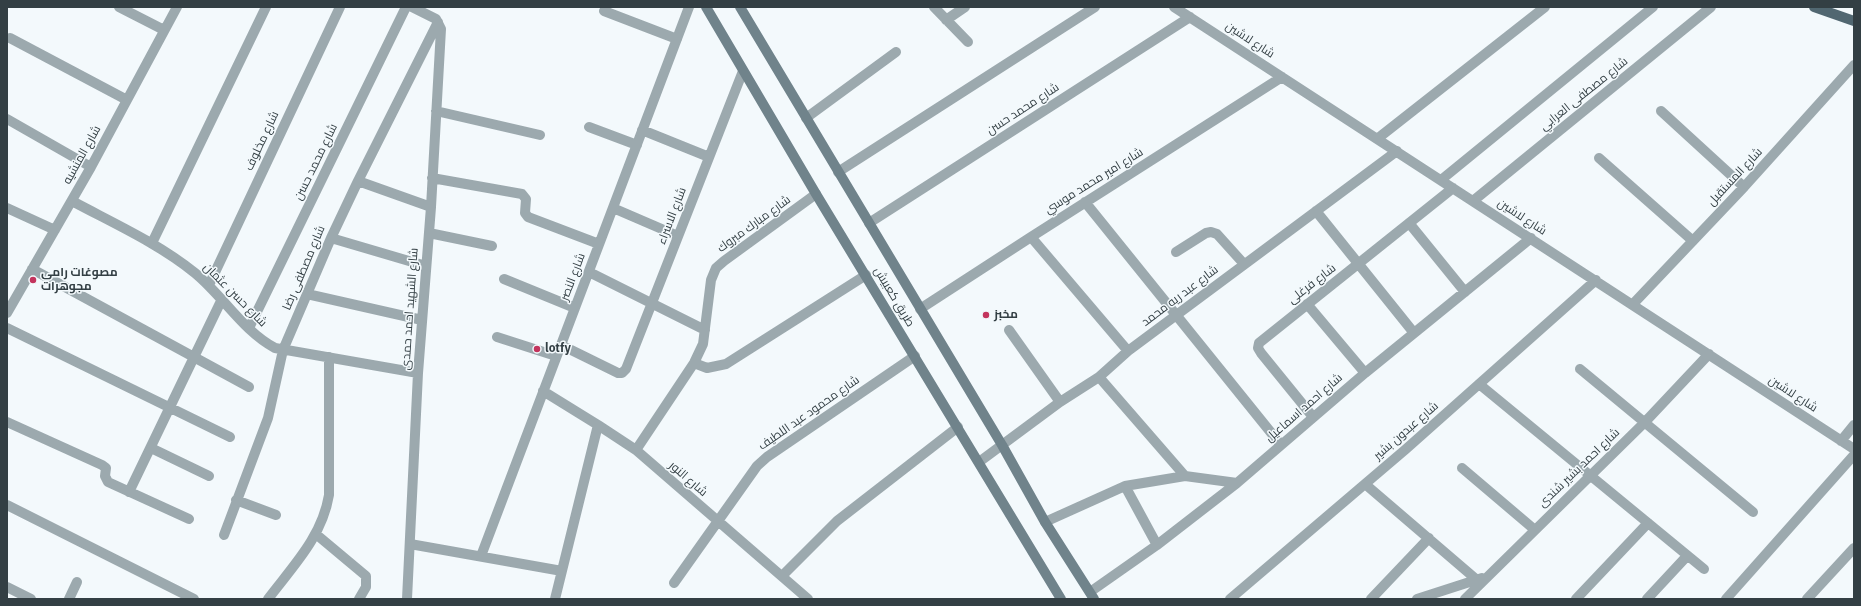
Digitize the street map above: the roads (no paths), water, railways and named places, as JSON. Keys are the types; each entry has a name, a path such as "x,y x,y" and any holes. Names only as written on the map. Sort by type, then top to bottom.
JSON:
{"main road":[{"path":"1814,7 1854,21"}],"street":[{"path":"119,7 164,30"},
{"name":"شارع المنشيه","path":"9,307 72,201 177,7"},
{"path":"152,243 266,7"},
{"name":"شارع مخلوف","path":"209,285 340,7"},
{"name":"شارع محمد حسن","path":"249,328 406,7"},
{"path":"412,7 433,17 438,22"},
{"name":"شارع النصر","path":"481,556 689,7"},
{"name":"طريق كعبيش","path":"706,7 816,194 1061,599"},
{"name":"طريق كعبيش","path":"740,7 1002,445 1045,522 1092,596"},
{"path":"934,7 968,42"},
{"path":"946,20 965,7"},
{"path":"838,172 1095,7"},
{"name":"شارع لاشين","path":"1174,7 1854,449"},
{"path":"1377,138 1545,7"},
{"path":"1441,180 1653,7"},
{"name":"شارع مصطفى العرابي","path":"1473,200 1711,7"},
{"path":"604,11 677,39"},
{"name":"شارع محمد حسن","path":"869,223 1190,17"},
{"name":"شارع الشهيد احمد حمدى","path":"407,599 418,373 429,233 441,29 438,22"},
{"name":"شارع مصطفى رضا","path":"224,535 268,418 283,350 331,238 438,22"},
{"path":"10,38 127,100"},
{"path":"806,118 896,52"},
{"name":"شارع المستقبل","path":"1633,304 1744,187 1854,65"},
{"name":"شارع الاسراء","path":"561,345 618,373 622,373 626,369 743,71"},
{"name":"شارع امير محمد موسي","path":"920,309 1030,236 1282,77"},
{"path":"436,111 540,135"},
{"path":"1661,111 1744,187"},
{"path":"7,119 91,166"},
{"path":"589,127 636,145"},
{"path":"642,130 709,157"},
{"name":"شارع عبد ريه محمد","path":"979,462 1060,402 1099,377 1128,351 1397,151"},
{"path":"1599,158 1693,241"},
{"path":"432,178 522,194 526,199 525,213 528,216 599,244"},
{"path":"358,181 430,207"},
{"name":"شارع فرغلى","path":"1313,417 1261,353 1258,345 1261,340 1359,264 1453,188"},
{"name":"شارع مبارك مبروك","path":"636,450 694,363 703,344 706,330 711,280 716,268 816,194"},
{"name":"شارع حسن عثمان","path":"72,201 152,243 182,262 209,285 249,328 266,343 283,350 418,373"},
{"path":"1085,202 1281,445"},
{"path":"7,208 55,230"},
{"path":"613,208 678,236"},
{"path":"1316,211 1414,333"},
{"path":"1409,223 1465,292"},
{"path":"1176,252 1206,233 1211,232 1217,234 1244,264"},
{"path":"429,233 492,246"},
{"path":"1030,236 1128,351"},
{"path":"331,238 426,266"},
{"name":"شارع احمد اسماعيل","path":"1092,596 1237,483 1365,373 1531,238"},
{"path":"32,269 249,386"},
{"path":"589,272 706,330"},
{"path":"694,363 707,368 726,364 866,275"},
{"path":"504,279 575,308"},
{"name":"شارع عبدون بشير","path":"1232,599 1480,384 1596,280"},
{"path":"307,294 422,320"},
{"path":"129,492 222,299"},
{"path":"1307,304 1365,373"},
{"path":"7,328 230,438"},
{"path":"1009,330 1060,402"},
{"path":"497,337 556,356"},
{"name":"شارع احمد بشير شندى","path":"1465,599 1645,422 1709,354"},
{"name":"شارع محمود عبد اللطيف","path":"674,583 757,466 915,356"},
{"path":"268,599 317,534 327,510 329,495 329,358"},
{"path":"1580,369 1753,512"},
{"path":"1099,377 1185,476"},
{"path":"1480,384 1704,569"},
{"name":"شارع النور","path":"543,391 636,450 808,599"},
{"path":"7,422 104,466 107,471 105,476 108,482 189,519"},
{"path":"555,599 598,425"},
{"path":"1841,441 1854,425"},
{"path":"782,576 837,521 958,427"},
{"path":"151,448 209,476"},
{"path":"1726,599 1854,455"},
{"path":"1462,468 1535,530"},
{"path":"1045,522 1125,486 1185,476 1237,483"},
{"path":"1365,484 1477,580"},
{"path":"1125,486 1157,545"},
{"path":"236,500 276,515"},
{"path":"7,505 194,599"},
{"path":"1576,599 1648,523"},
{"path":"317,534 366,576 366,588 359,599"},
{"path":"1371,599 1429,538"},
{"path":"410,544 562,571"},
{"path":"1807,599 1854,548"},
{"path":"1647,599 1687,556"},
{"path":"1417,599 1487,577"},
{"path":"69,599 78,582"},
{"path":"7,587 30,599"}],"place":[{"name":"مصوغات رامى مجوهرات","path":"33,280"},
{"name":"مخبز","path":"986,315"},
{"name":"lotfy","path":"537,349"}]}
